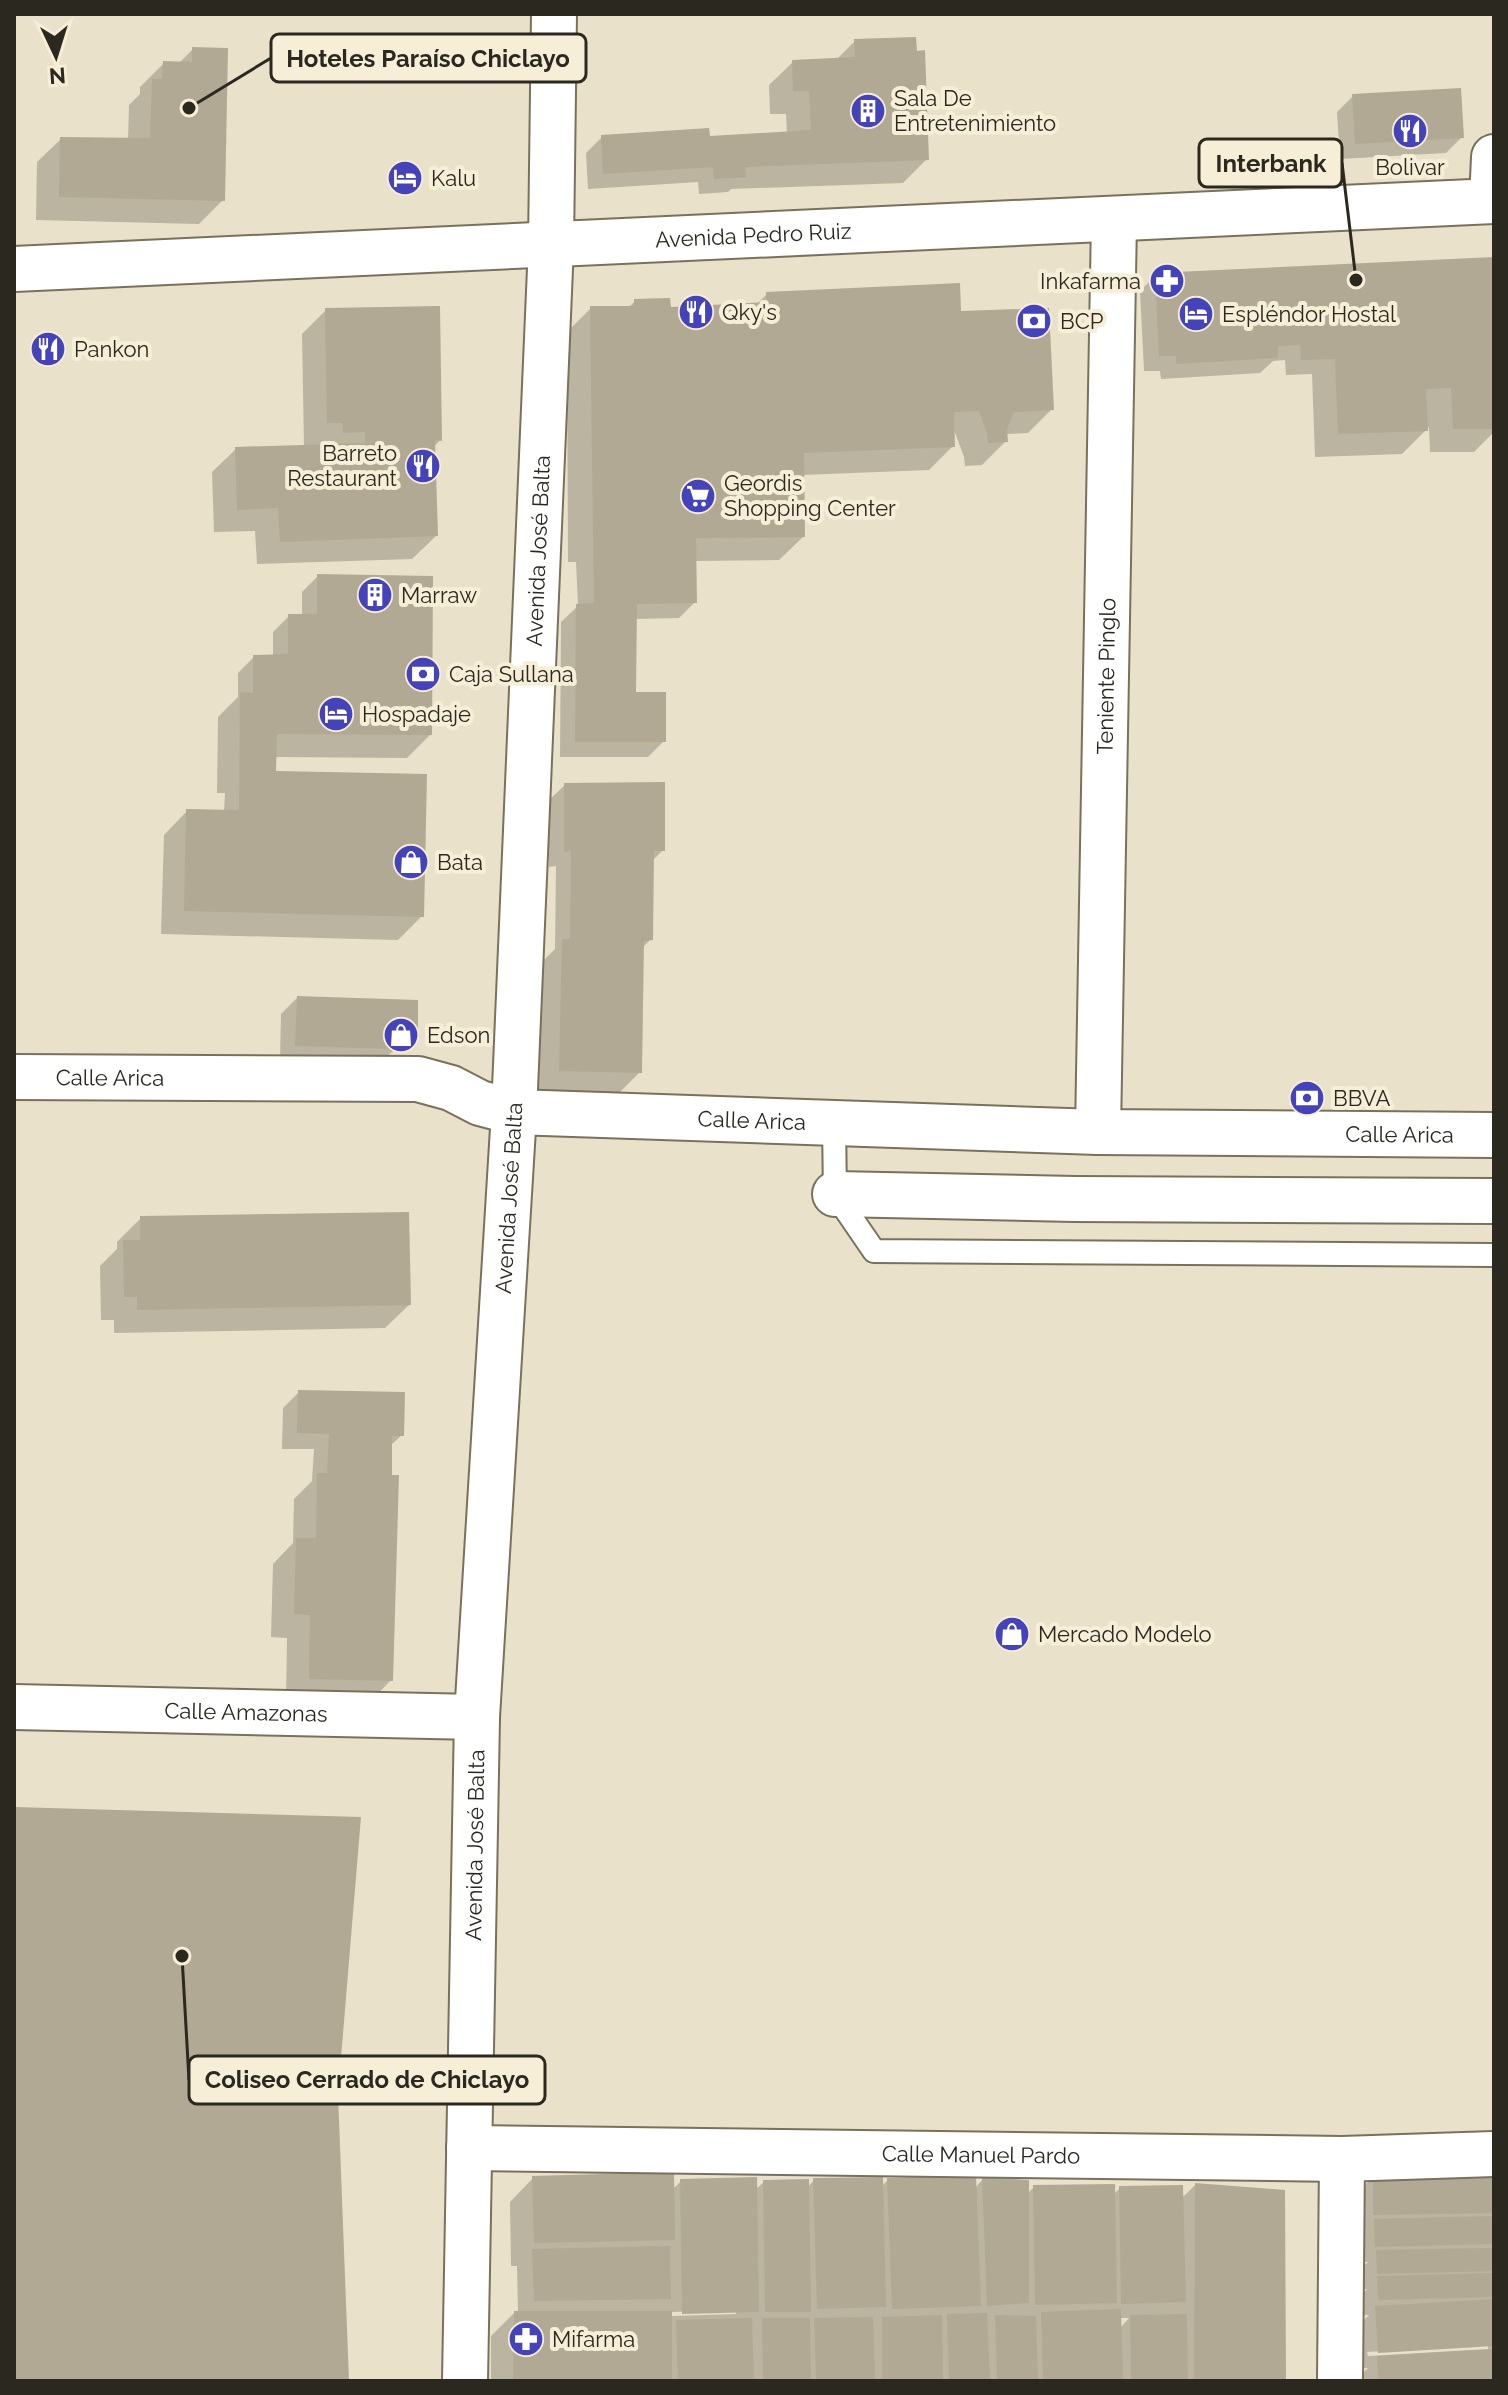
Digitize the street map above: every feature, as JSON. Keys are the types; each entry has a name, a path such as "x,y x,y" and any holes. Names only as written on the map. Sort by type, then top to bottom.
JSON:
{"street":[{"name":"Avenida José Balta","path":"465,2381 477,1717 514,1112 551,245 554,14"},
{"path":"1493,201 1494,157"},
{"name":"Avenida Pedro Ruiz","path":"14,269 1493,201"},
{"name":"Teniente Pinglo","path":"1098,1132 1114,220"},
{"name":"Calle Arica","path":"14,1077 418,1079 451,1088 480,1103 514,1112 1098,1132 1494,1135"},
{"path":"835,1194 1494,1201"},
{"name":"Calle Amazonas","path":"14,1707 477,1717"},
{"name":"Calle Manuel Pardo","path":"469,2148 1342,2159 1494,2154"},
{"path":"1340,2381 1342,2159"}],"lane":[{"path":"834,1123 835,1194 874,1251 1494,1255"}],"building":[{"name":"Sala De Entretenimiento","path":"916,37 917,51 925,50 929,160 745,167 746,177 714,179 713,167 603,174 601,135 709,128 710,136 811,130 809,91 793,91 792,60 855,57 854,39"},
{"path":"192,47 228,48 225,201 59,197 60,137 150,138 152,79 162,79 163,61 192,62"},
{"path":"1461,88 1464,138 1355,144 1352,94"},
{"path":"1494,257 1494,429 1453,429 1451,388 1426,389 1428,431 1338,434 1335,359 1301,360 1300,345 1278,346 1278,358 1176,364 1176,356 1159,356 1155,273"},
{"path":"960,283 961,311 1049,308 1054,410 1014,412 1007,429 1008,442 988,443 979,411 954,412 955,447 804,453 805,537 696,538 697,603 637,604 636,692 666,692 666,742 575,742 576,604 594,603 590,306 634,306 634,299 670,298 671,307 767,302 766,292"},
{"path":"440,306 442,441 435,440 438,536 280,542 278,508 237,510 235,447 365,443 365,432 343,433 342,423 327,423 325,308"},
{"path":"317,574 433,576 432,735 277,734 276,771 427,774 424,917 184,911 186,809 239,810 240,692 253,693 253,655 288,654 288,614 317,614"},
{"path":"665,782 665,851 654,851 653,940 644,941 642,1073 559,1071 562,939 570,939 571,851 564,852 564,783"},
{"path":"297,996 418,1000 418,1031 396,1049 295,1046"},
{"path":"409,1212 411,1305 137,1310 137,1297 124,1297 123,1240 140,1240 140,1216"},
{"path":"298,1390 405,1392 404,1436 392,1436 392,1475 399,1475 393,1681 309,1679 310,1615 294,1614 296,1538 316,1538 317,1473 327,1473 329,1434 297,1433"},
{"path":"14,1807 361,1817 338,2094 349,2381 14,2381"},
{"path":"674,2172 675,2240 534,2243 532,2176"},
{"path":"1494,2173 1494,2213 1373,2215 1373,2175"},
{"path":"976,2175 981,2306 892,2309 887,2178"},
{"path":"757,2177 759,2312 682,2314 680,2179"},
{"path":"883,2177 886,2307 817,2309 813,2178"},
{"path":"982,2177 1029,2180 1029,2303 987,2306"},
{"path":"809,2179 811,2312 765,2312 763,2180"},
{"path":"1195,2183 1285,2190 1286,2381 1194,2381"},
{"path":"1115,2184 1117,2303 1035,2305 1033,2185"},
{"path":"1183,2185 1186,2302 1121,2304 1119,2186"},
{"path":"1494,2216 1494,2244 1375,2247 1374,2219"},
{"path":"670,2246 671,2299 534,2301 532,2249"},
{"path":"1494,2248 1494,2271 1377,2274 1376,2250"},
{"path":"1494,2273 1494,2297 1378,2300 1377,2276"},
{"path":"1494,2299 1494,2346 1378,2353 1375,2306"},
{"path":"1121,2309 1123,2381 1043,2381 1041,2312"},
{"path":"514,2311 672,2311 672,2381 513,2381"},
{"path":"987,2313 990,2381 949,2381 947,2314"},
{"path":"1187,2314 1188,2381 1131,2381 1130,2315"},
{"path":"942,2315 943,2381 882,2381 882,2317"},
{"path":"995,2315 1036,2316 1038,2381 997,2381"},
{"path":"873,2317 875,2381 816,2381 814,2318"},
{"path":"752,2318 754,2381 678,2381 676,2320"},
{"path":"762,2318 810,2318 811,2381 763,2381"},
{"path":"1494,2349 1494,2381 1378,2381 1377,2356"}],"place":[{"name":"Hoteles Paraíso Chiclayo","path":"189,108"},
{"name":"Sala De Entretenimiento","path":"868,111"},
{"name":"Bolivar","path":"1410,131"},
{"name":"Kalu","path":"405,178"},
{"name":"Interbank","path":"1356,280"},
{"name":"Inkafarma","path":"1167,281"},
{"name":"Qky's","path":"696,312"},
{"name":"Espléndor Hostal","path":"1196,314"},
{"name":"BCP","path":"1034,321"},
{"name":"Pankon","path":"48,349"},
{"name":"Barreto Restaurant","path":"423,466"},
{"name":"Geordis Shopping Center","path":"698,496"},
{"name":"Marraw","path":"375,595"},
{"name":"Caja Sullana","path":"423,674"},
{"name":"Hospadaje","path":"336,714"},
{"name":"Bata","path":"411,862"},
{"name":"Edson","path":"401,1035"},
{"name":"BBVA","path":"1307,1098"},
{"name":"Mercado Modelo","path":"1012,1634"},
{"name":"Coliseo Cerrado de Chiclayo","path":"182,1956"},
{"name":"Mifarma","path":"526,2339"}]}
